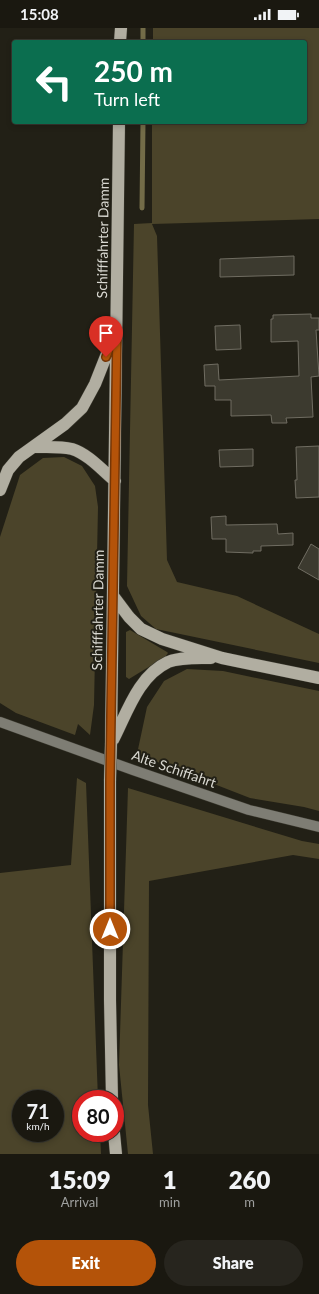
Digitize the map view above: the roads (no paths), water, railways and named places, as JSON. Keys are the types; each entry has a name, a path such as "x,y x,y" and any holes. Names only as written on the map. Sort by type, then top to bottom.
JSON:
{"highway":[{"path":"120,40 121,28"},
{"name":"Schifffahrter Damm","path":"112,1090 110,1000 110,781 114,597 119,124"},
{"path":"0,490 8,470 19,457 65,424 82,408 95,384 117,330"},
{"path":"34,447 56,447 73,450 89,458 115,480"},
{"path":"114,597 129,618 141,629 162,639 222,658 319,678"},
{"path":"111,743 138,689 149,674 169,662 191,658 222,658"},
{"path":"115,1142 116,1154"}],"street":[{"name":"Alte Schiffahrt","path":"0,722 249,810 319,827"}],"waterway":[{"path":"143,28 143,40"},
{"path":"142,208 143,124"}]}
